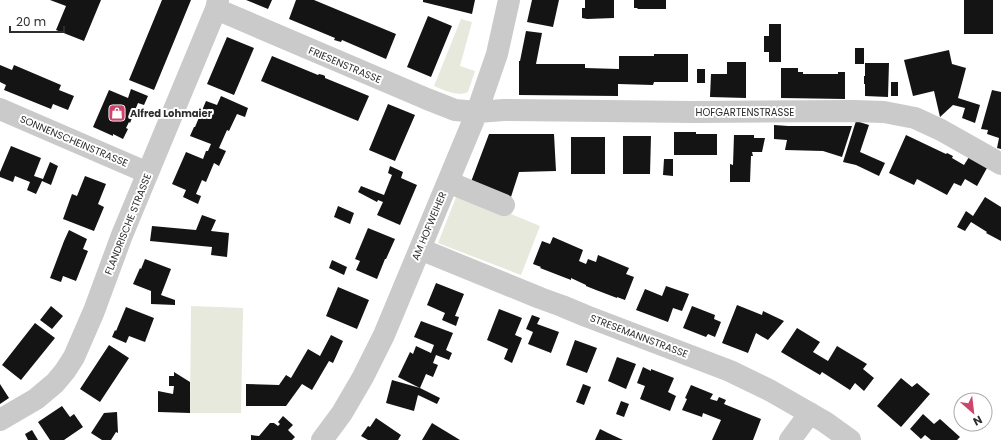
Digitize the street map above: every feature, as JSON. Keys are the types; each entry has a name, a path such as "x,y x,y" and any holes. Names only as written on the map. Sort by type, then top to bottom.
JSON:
{"street":[{"name":"AM HOFWEIHER","path":"322,440 342,413 363,377 384,335 477,112 497,54 509,0"},
{"name":"FRIESENSTRASSE","path":"217,5 427,99 455,110 477,112"},
{"name":"FLANDRISCHE STRASSE","path":"0,420 36,398 55,383 74,357 94,311 122,235 217,5"},
{"name":"SONNENSCHEINSTRASSE","path":"0,109 148,173"},
{"name":"HOFGARTENSTRASSE","path":"477,112 504,110 606,110 693,112 884,112 915,118 941,130 1001,164"},
{"path":"448,182 504,205"},
{"name":"STRESEMANNSTRASSE","path":"420,249 540,298 730,371 771,391 810,413 850,440"},
{"path":"790,440 810,413"}],"shaded area":[{"path":"461,19 472,22 460,66 475,71 468,92 459,94 434,86"},
{"path":"458,192 540,226 521,275 438,243"},
{"path":"191,306 243,308 241,413 190,413"}],"building":[{"path":"50,0 101,0 84,41 56,30 66,6"},
{"path":"162,0 191,0 154,90 129,80"},
{"path":"246,0 272,0 268,9"},
{"path":"296,0 314,0 396,34 386,59 342,40 341,42 334,40 335,38 289,19"},
{"path":"423,0 475,0 472,14 423,2"},
{"path":"532,0 559,0 553,27 527,22"},
{"path":"585,0 614,0 614,18 582,18 582,8 585,8"},
{"path":"634,0 666,0 666,9 637,9 638,8 634,8"},
{"path":"964,0 993,0 993,34 964,34"},
{"path":"428,16 452,26 431,77 407,67"},
{"path":"769,24 781,24 781,62 769,62 769,52 764,52 764,36 769,36"},
{"path":"526,31 542,33 536,64 585,64 585,68 619,69 619,56 688,54 688,82 654,82 653,85 618,84 618,96 519,95 519,61"},
{"path":"227,37 254,48 234,95 207,84"},
{"path":"855,48 864,48 864,64 855,64"},
{"path":"949,50 952,64 966,68 958,98 980,105 975,123 962,118 965,108 953,105 940,117 934,91 913,96 904,60"},
{"path":"272,56 318,75 323,75 325,78 369,96 358,121 261,81"},
{"path":"727,62 746,62 746,98 710,97 711,74 727,74"},
{"path":"865,63 889,63 888,97 865,96"},
{"path":"0,65 12,70 14,65 61,85 59,90 74,96 68,110 53,104 51,109 4,90 6,85 0,82"},
{"path":"781,68 798,68 798,72 803,72 803,74 838,74 838,72 845,72 845,99 781,98"},
{"path":"697,69 705,69 705,83 697,83"},
{"path":"891,82 898,82 898,96 891,96"},
{"name":"Alfred Lohmaier","path":"131,89 148,96 144,105 138,103 130,123 129,122 126,128 128,129 123,139 93,127 109,90 128,98"},
{"path":"992,90 1001,92 1001,149 997,148 999,138 987,134 988,130 981,129"},
{"path":"221,96 248,108 245,117 237,114 229,131 227,130 219,148 226,151 219,166 214,163 206,182 202,180 196,194 201,196 198,204 183,197 186,190 172,184 186,152 203,159 206,151 208,151 211,144 190,136 206,101 217,105"},
{"path":"388,104 415,115 395,161 369,150"},
{"path":"856,121 869,125 860,152 885,163 879,176 856,165 843,162"},
{"path":"774,125 852,126 842,157 823,151 785,150 787,140 774,139"},
{"path":"674,132 717,134 717,155 674,155"},
{"path":"489,134 554,134 556,171 519,172 509,203 469,187"},
{"path":"734,135 754,135 754,138 765,138 762,152 752,152 753,156 751,156 750,182 730,182 730,164 733,165"},
{"path":"906,135 953,156 952,158 964,165 969,157 987,168 977,186 965,179 961,186 954,183 947,195 917,179 914,185 889,173"},
{"path":"623,136 651,136 650,174 623,174"},
{"path":"571,137 605,137 605,174 571,174"},
{"path":"11,146 41,158 34,176 43,179 50,162 58,166 51,185 42,181 36,194 27,190 30,182 15,176 13,182 0,177 0,172"},
{"path":"664,159 673,159 673,176 663,175"},
{"path":"390,166 403,172 401,178 417,185 400,225 377,215 383,202 378,200 377,202 358,192 361,186 384,195 392,175 388,173"},
{"path":"85,176 106,184 98,204 104,207 94,231 63,219 72,194 77,196"},
{"path":"985,197 1001,207 1001,241 986,233 987,232 971,222 965,231 957,227 966,211 973,216"},
{"path":"338,206 354,213 350,224 334,217"},
{"path":"202,215 216,220 211,231 229,233 227,257 211,255 212,247 150,241 152,226 196,230"},
{"path":"368,228 395,239 377,279 356,270 360,261 355,259"},
{"path":"69,230 87,239 83,249 88,251 76,281 63,276 61,282 50,278"},
{"path":"553,237 583,250 579,261 586,264 588,259 596,262 598,255 629,268 626,274 634,277 625,300 596,290 571,278 571,280 533,264 542,241 550,244"},
{"path":"145,259 171,269 161,295 175,300 175,305 151,304 151,291 133,284"},
{"path":"332,260 347,267 344,275 329,268"},
{"path":"436,283 464,294 455,316 459,317 456,326 442,320 445,313 427,305"},
{"path":"666,286 689,294 682,311 673,308 668,322 636,310 645,289 662,296"},
{"path":"338,287 369,300 357,329 326,316"},
{"path":"737,305 762,315 763,311 784,321 768,340 756,333 748,353 722,343"},
{"path":"51,306 63,316 52,329 40,320"},
{"path":"692,306 715,315 714,319 721,322 715,337 708,334 706,337 683,328"},
{"path":"126,307 154,318 145,342 129,336 126,343 112,337"},
{"path":"499,309 522,318 515,335 522,338 512,363 504,359 508,349 487,340"},
{"path":"532,315 540,318 537,324 559,332 551,353 528,344 533,332 526,329"},
{"path":"421,321 453,333 446,350 452,353 449,360 436,355 433,363 438,365 433,377 426,374 420,388 398,377 410,352 413,354 416,346 431,353 434,345 414,337"},
{"path":"35,323 55,338 21,380 2,365"},
{"path":"797,328 820,342 813,352 828,361 837,346 867,364 863,369 874,378 864,391 855,383 850,390 822,372 820,375 781,352"},
{"path":"331,335 343,341 333,363 329,361 312,390 302,384 286,406 246,406 246,384 279,385 286,375 291,378 308,349 320,356"},
{"path":"575,340 597,348 587,373 566,365"},
{"path":"109,345 129,358 100,402 80,389"},
{"path":"617,357 636,364 626,389 608,381"},
{"path":"643,367 674,378 668,392 676,396 670,411 640,399 645,386 637,383"},
{"path":"174,372 190,382 190,413 158,412 158,391 173,394 174,386 169,386 169,376 174,376"},
{"path":"901,378 912,387 917,383 930,394 901,427 877,406"},
{"path":"392,380 420,388 440,398 437,404 418,395 414,411 386,403"},
{"path":"0,384 9,398 0,404"},
{"path":"583,384 591,387 584,405 576,402"},
{"path":"691,385 713,394 710,399 717,401 719,397 726,400 724,404 761,419 753,440 712,440 721,420 703,413 702,417 682,410 687,399 685,398"},
{"path":"621,401 629,404 624,417 616,414"},
{"path":"62,406 70,417 74,414 83,427 64,440 50,440 38,422"},
{"path":"117,412 118,433 116,432 111,440 102,440 91,433 104,413"},
{"path":"923,414 934,424 940,419 960,437 957,440 931,440 925,435 921,439 910,429"},
{"path":"283,416 293,425 288,430 295,437 292,440 251,440 251,435 259,436 270,423 274,423 278,426 280,424 278,422"},
{"path":"376,418 401,435 398,440 368,440 361,436"},
{"path":"432,423 460,440 422,440"},
{"path":"600,429 608,433 623,440 595,440"},
{"path":"32,430 38,440 28,440 25,434"}],"place":[{"name":"Alfred Lohmaier","path":"117,113"}]}
